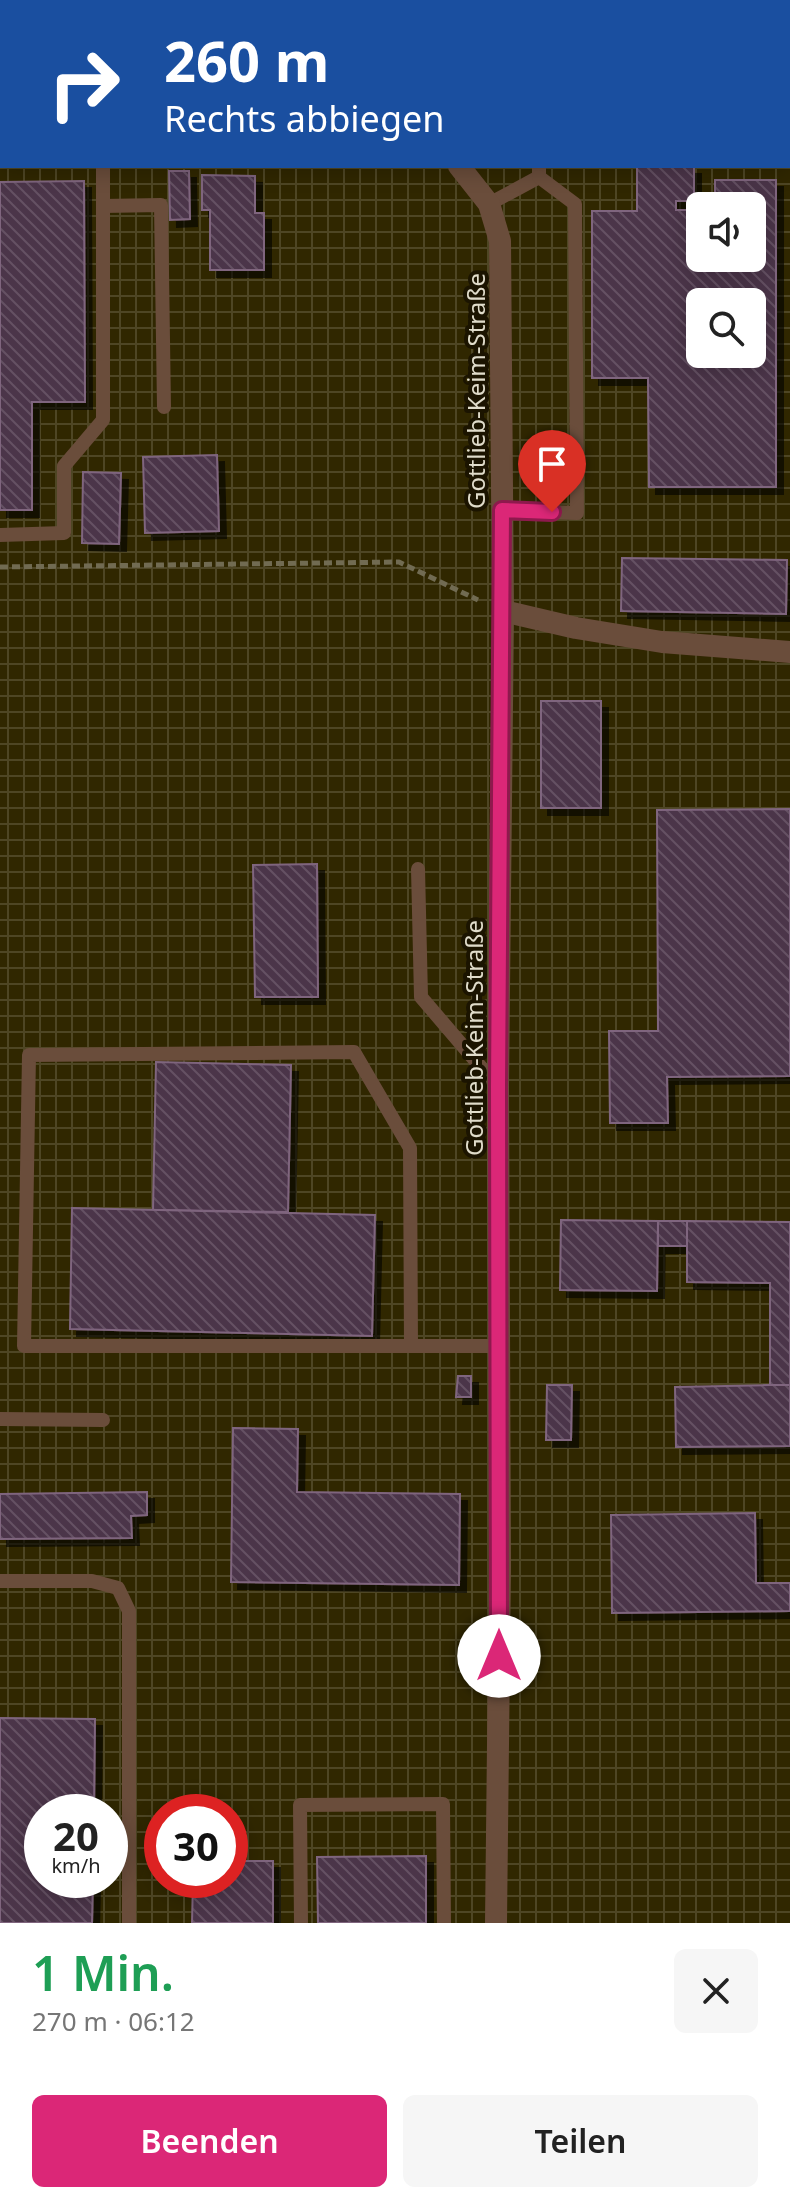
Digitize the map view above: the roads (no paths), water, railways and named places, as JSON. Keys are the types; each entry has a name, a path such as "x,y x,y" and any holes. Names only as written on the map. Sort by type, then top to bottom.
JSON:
{"street":[{"name":"Gottlieb-Keim-Straße","path":"461,168 489,204 500,241 503,611 498,1086 500,1582 496,1923"},
{"path":"503,611 576,628 662,642 790,652"}],"lane":[{"path":"0,535 64,533 64,466 103,420 103,168"},
{"path":"489,204 539,171 575,204 577,513 502,510"},
{"path":"103,206 161,205 164,407"},
{"path":"418,869 421,997 498,1086"},
{"path":"411,1346 410,1148 354,1052 29,1055 24,1346 411,1346 499,1346"},
{"path":"0,1419 103,1420"},
{"path":"0,1581 92,1581 118,1588 129,1611 129,1923"},
{"path":"301,1923 300,1805 443,1804 444,1923"}]}
